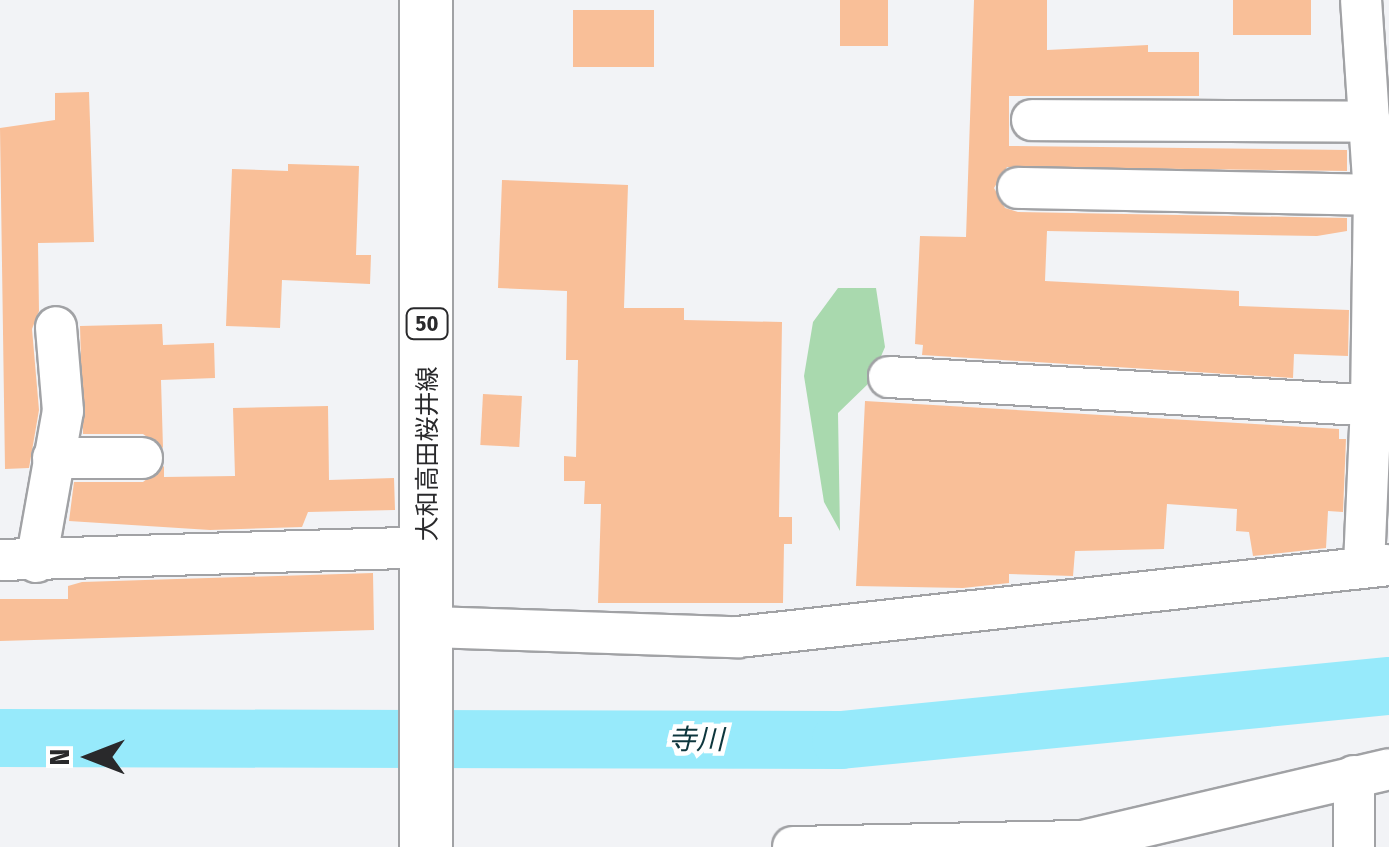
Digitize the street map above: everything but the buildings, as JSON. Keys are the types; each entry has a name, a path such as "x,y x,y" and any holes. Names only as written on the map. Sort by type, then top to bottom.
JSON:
{"main road":[{"name":"大和高田桜井線","path":"426,0 426,842"}],"street":[{"path":"429,638 738,637 951,618 1377,565 1371,406 1379,209 1361,0"},
{"path":"1032,120 1370,122"},
{"path":"1018,188 1379,209"},
{"path":"56,327 63,411 53,458 18,561 428,547"},
{"path":"889,377 1371,406"},
{"path":"53,458 142,458"},
{"path":"793,847 1082,842 1371,773 1354,847"}],"green space":[{"path":"838,288 876,288 885,347 870,382 838,413 840,531 824,502 804,376 813,322"}],"waterway":[{"name":"寺川","path":"0,738 841,740 1389,686"}]}
